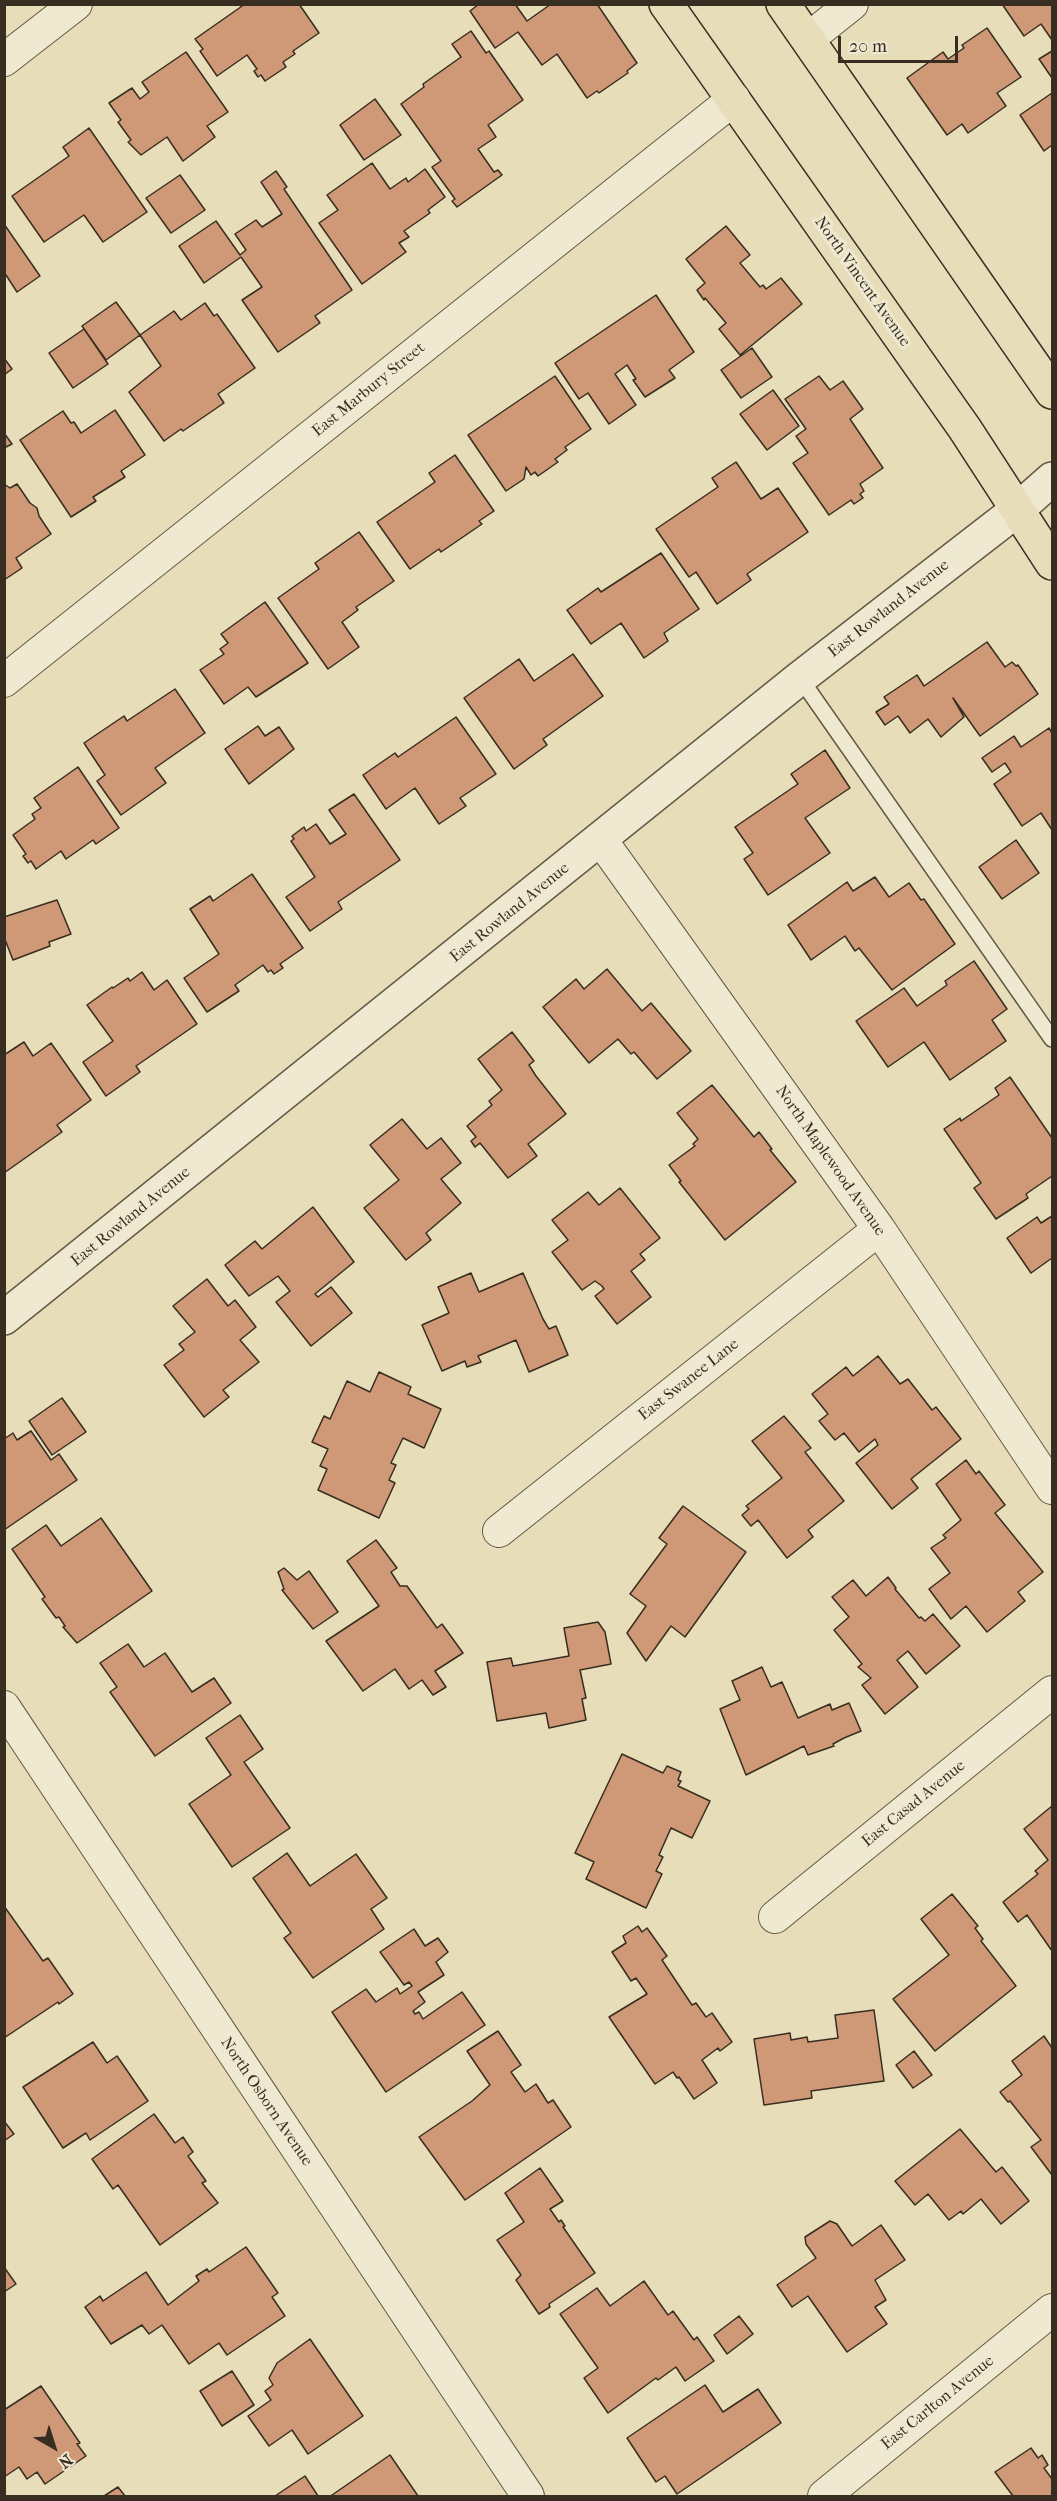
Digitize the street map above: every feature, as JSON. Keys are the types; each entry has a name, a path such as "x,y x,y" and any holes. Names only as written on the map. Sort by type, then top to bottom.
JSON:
{"main road":[{"name":"North Vincent Avenue","path":"666,4 965,429 1053,563"},
{"path":"783,4 1053,392"}],"street":[{"path":"4,60 76,4"},
{"path":"808,39 852,4"},
{"name":"East Marbury Street","path":"4,681 734,99"},
{"name":"East Rowland Avenue","path":"4,1318 800,678 1017,510 1053,479"},
{"name":"North Maplewood Avenue","path":"601,840 879,1229 1053,1488"},
{"name":"East Swanee Lane","path":"500,1531 879,1229"},
{"name":"East Casad Avenue","path":"775,1917 1053,1692"},
{"name":"North Osborn Avenue","path":"4,1707 528,2496"},
{"name":"East Carlton Avenue","path":"824,2496 1053,2310"}],"lane":[{"path":"800,678 1053,1039"}],"building":[{"path":"245,4 299,4 319,33 293,51 295,54 283,62 286,67 265,81 261,75 258,77 254,71 257,69 247,55 217,76 200,51 203,49 195,39"},
{"path":"479,4 515,4 527,21 551,4 597,4 637,63 627,71 628,73 599,93 597,91 587,98 557,54 542,65 518,32 495,48 470,11"},
{"path":"1002,4 1052,4 1052,40 1041,24 1024,36"},
{"path":"987,28 1021,77 997,93 1006,106 968,133 962,124 947,135 907,78 943,52 948,59 964,48 962,45"},
{"path":"471,31 486,53 489,51 523,100 488,125 496,137 478,149 494,172 498,170 502,175 457,207 452,201 455,199 432,167 441,161 401,104 424,87 423,84 461,57 452,44"},
{"path":"1052,51 1052,78 1039,59"},
{"path":"186,52 228,112 207,126 215,137 183,161 167,137 141,155 128,142 131,140 118,122 121,120 109,103 132,88 140,99 149,92 142,82"},
{"path":"1052,93 1052,145 1044,151 1020,115"},
{"path":"375,99 401,135 364,160 340,125"},
{"path":"89,128 147,212 103,242 84,215 44,242 12,196 69,156 63,147"},
{"path":"372,163 390,189 406,178 408,182 425,169 445,197 428,210 430,213 404,231 409,237 399,243 406,252 362,284 319,223 338,210 327,195"},
{"path":"276,171 287,187 284,189 352,290 315,316 320,323 278,352 242,300 262,287 241,257 204,283 179,246 216,221 240,255 246,250 235,234 256,220 262,227 282,214 261,182"},
{"path":"180,175 205,210 171,233 146,198"},
{"path":"4,224 40,276 17,292 6,275 4,276"},
{"path":"726,226 750,255 740,263 760,287 763,285 766,289 781,278 802,304 740,355 719,329 726,323 697,290 705,283 686,259"},
{"path":"656,295 694,352 669,370 675,378 645,397 633,380 636,379 627,365 615,374 636,405 609,424 588,393 579,399 555,363"},
{"path":"116,302 140,335 106,360 82,326"},
{"path":"205,303 214,316 217,314 255,368 218,394 224,403 164,441 129,392 161,366 140,335 174,311 181,320"},
{"path":"84,329 108,364 73,388 49,353"},
{"path":"752,348 772,377 741,398 721,370"},
{"path":"4,358 12,369 4,375"},
{"path":"555,376 591,429 565,447 567,450 555,459 558,462 538,476 535,472 531,475 526,467 524,479 506,491 468,435"},
{"path":"819,376 830,390 843,381 863,409 850,419 883,468 860,484 864,491 860,494 863,498 854,504 851,500 829,515 793,463 808,453 796,436 806,429 785,399"},
{"path":"773,390 799,426 767,450 740,414"},
{"path":"115,410 145,455 121,471 125,477 93,497 96,501 71,517 20,440 63,411 81,433"},
{"path":"4,433 12,444 4,448"},
{"path":"455,455 494,511 479,521 482,524 441,552 439,549 410,569 377,522 435,482 429,473"},
{"path":"736,462 761,499 778,488 808,532 747,574 751,580 717,604 696,572 689,577 656,529 718,487 712,478"},
{"path":"4,484 10,488 17,484 30,503 37,508 39,516 51,534 16,558 22,568 4,580"},
{"path":"359,532 394,581 356,607 358,610 342,622 359,647 328,669 278,598 319,569 315,563"},
{"path":"661,553 699,609 664,633 668,641 644,658 621,623 591,644 567,610 598,588 601,592"},
{"path":"265,602 308,663 256,697 248,687 224,704 200,670 224,654 220,649 228,643 221,634"},
{"path":"987,642 1005,667 1012,662 1018,665 1038,694 980,736 953,698 964,717 941,737 928,719 910,733 898,716 885,725 876,712 889,704 884,697 917,675 924,686"},
{"path":"573,654 603,696 543,739 547,745 514,769 464,698 519,659 534,681"},
{"path":"175,689 205,733 155,768 166,783 121,815 97,781 105,775 84,743 124,716 127,721"},
{"path":"456,717 496,774 460,798 466,806 439,824 415,788 386,809 363,775 395,753 398,757"},
{"path":"258,726 265,736 279,727 294,749 249,784 225,749"},
{"path":"1049,728 1052,733 1052,830 1041,813 1022,826 994,784 1011,772 1005,763 992,772 982,758 1014,736 1021,747"},
{"path":"825,750 850,788 805,818 830,853 768,895 744,859 753,853 735,827 798,784 791,774"},
{"path":"78,767 119,828 96,844 93,840 66,859 61,851 36,869 31,861 28,863 23,856 26,854 13,835 35,819 32,814 41,808 34,798"},
{"path":"354,794 400,860 338,902 342,909 310,931 286,897 315,877 291,841 294,839 292,836 304,827 306,831 316,824 330,844 346,834 329,810"},
{"path":"1016,840 1039,873 1002,899 979,867"},
{"path":"252,874 303,948 280,964 283,968 274,974 271,970 268,972 263,965 235,985 239,991 207,1012 184,978 219,954 190,909 210,896 213,901"},
{"path":"875,877 889,897 909,883 921,900 924,899 955,944 892,990 859,948 855,951 845,936 811,960 788,925 847,882 853,891"},
{"path":"57,900 71,934 49,942 50,946 13,960 4,937 4,917"},
{"path":"974,961 1007,1009 992,1020 1006,1041 950,1080 924,1042 888,1067 856,1021 904,988 917,1006 947,985 945,981"},
{"path":"607,969 642,1011 651,1003 691,1051 657,1079 634,1052 631,1054 618,1039 589,1063 543,1007 576,979 584,989"},
{"path":"142,972 154,990 167,980 197,1024 136,1066 140,1072 106,1096 83,1062 113,1041 87,1005 112,987 128,978 130,981"},
{"path":"512,1032 534,1061 529,1065 536,1076 566,1114 528,1144 537,1156 508,1178 480,1143 475,1147 471,1141 476,1137 467,1126 492,1105 489,1101 502,1090 478,1059"},
{"path":"24,1042 33,1056 51,1043 91,1100 57,1125 62,1132 4,1173 4,1055"},
{"path":"1010,1077 1052,1138 1052,1176 1026,1194 1028,1198 996,1219 974,1188 981,1183 944,1129 960,1118 961,1121 999,1095 995,1088"},
{"path":"712,1085 754,1137 759,1132 772,1149 770,1150 796,1182 725,1240 679,1182 681,1181 669,1165 695,1146 693,1144 698,1139 677,1113"},
{"path":"402,1119 427,1149 441,1138 461,1163 441,1179 461,1203 426,1233 431,1240 406,1260 364,1208 399,1180 370,1145"},
{"path":"620,1188 660,1238 640,1254 645,1260 631,1271 651,1297 617,1324 595,1296 604,1289 602,1286 595,1281 582,1290 552,1252 568,1240 552,1220 588,1192 599,1205"},
{"path":"313,1207 354,1262 315,1294 318,1297 331,1287 352,1313 311,1346 276,1302 290,1291 278,1276 249,1296 225,1265 255,1241 262,1249"},
{"path":"1052,1216 1052,1258 1031,1273 1007,1238 1037,1217 1041,1223"},
{"path":"471,1273 479,1292 523,1273 543,1319 549,1329 556,1326 568,1355 529,1372 516,1340 478,1356 481,1362 467,1367 465,1361 442,1371 422,1325 449,1313 438,1287"},
{"path":"207,1279 228,1306 235,1300 256,1327 240,1340 259,1362 223,1390 229,1397 204,1417 164,1365 184,1350 179,1344 195,1332 173,1306"},
{"path":"878,1356 900,1384 908,1379 932,1410 936,1407 961,1439 911,1479 918,1488 892,1509 856,1463 878,1445 875,1439 859,1452 844,1433 835,1440 819,1421 828,1414 812,1394 846,1367 853,1376"},
{"path":"379,1372 411,1387 408,1394 441,1409 424,1448 403,1438 391,1463 396,1465 389,1480 395,1483 379,1518 318,1490 327,1469 320,1466 328,1449 312,1442 324,1416 330,1419 347,1381 370,1392"},
{"path":"62,1398 86,1432 52,1455 29,1421"},
{"path":"784,1416 811,1448 805,1452 844,1501 808,1530 813,1537 787,1558 758,1520 751,1526 742,1515 749,1509 746,1506 782,1478 752,1441"},
{"path":"31,1431 51,1460 59,1454 77,1480 4,1530 4,1439 13,1433 17,1440"},
{"path":"966,1460 976,1474 979,1471 1005,1505 995,1513 1043,1572 1018,1592 1025,1601 987,1632 966,1606 951,1619 929,1589 950,1573 931,1548 946,1538 943,1535 961,1520 936,1484"},
{"path":"683,1506 746,1552 685,1637 671,1626 646,1661 627,1633 646,1606 630,1594 667,1544 659,1538"},
{"path":"101,1518 152,1591 77,1643 63,1627 65,1626 59,1617 56,1618 42,1599 45,1597 12,1549 46,1525 61,1546"},
{"path":"376,1540 397,1568 391,1572 400,1586 407,1586 437,1628 442,1624 463,1653 435,1671 446,1687 433,1695 422,1680 409,1689 395,1669 363,1691 326,1641 379,1606 347,1561"},
{"path":"284,1568 297,1580 309,1571 338,1612 313,1629 282,1590 284,1589 278,1572"},
{"path":"888,1577 919,1618 925,1621 933,1614 960,1646 926,1674 908,1651 897,1660 918,1687 885,1714 862,1685 871,1678 858,1667 862,1664 834,1630 849,1617 832,1597 853,1580 866,1596"},
{"path":"598,1622 605,1632 611,1664 580,1670 586,1698 582,1699 586,1720 549,1728 546,1713 497,1721 487,1662 511,1658 513,1666 569,1656 564,1628"},
{"path":"128,1644 144,1667 165,1653 192,1692 214,1678 231,1703 155,1756 110,1692 117,1687 100,1663"},
{"path":"762,1667 771,1687 782,1682 798,1718 830,1704 832,1710 849,1703 861,1731 833,1744 834,1746 808,1755 804,1746 746,1775 720,1709 740,1700 732,1681"},
{"path":"240,1715 263,1749 244,1762 290,1828 232,1867 189,1804 231,1775 206,1738"},
{"path":"622,1754 663,1773 667,1766 681,1772 678,1780 681,1781 678,1786 710,1801 692,1838 671,1828 659,1855 663,1857 656,1871 662,1874 646,1908 586,1879 594,1862 575,1853"},
{"path":"1052,1806 1052,1951 1027,1915 1018,1922 1003,1902 1038,1874 1035,1871 1048,1860 1024,1829"},
{"path":"287,1853 310,1886 356,1854 387,1898 371,1909 384,1929 313,1978 284,1938 291,1933 253,1878"},
{"path":"952,1894 978,1926 975,1928 983,1939 981,1941 1016,1986 935,2051 893,1999 949,1955 921,1919"},
{"path":"4,1906 43,1961 48,1958 73,1994 4,2038"},
{"path":"638,1926 642,1932 647,1928 667,1956 662,1960 692,2005 696,2003 706,2017 712,2013 732,2042 720,2051 718,2048 702,2060 717,2083 694,2099 673,2072 655,2084 609,2017 647,1994 636,1978 631,1981 612,1952 626,1943 623,1936"},
{"path":"414,1929 425,1946 438,1938 448,1952 436,1962 444,1975 418,1992 425,2002 413,2011 415,2014 419,2012 423,2019 462,1992 485,2025 386,2092 332,2012 366,1989 376,2002 397,1988 400,1994 412,1986 409,1982 404,1985 380,1952"},
{"path":"874,2010 884,2081 811,2091 812,2098 764,2105 754,2039 790,2033 791,2040 807,2037 808,2042 838,2038 835,2015"},
{"path":"498,2031 521,2065 511,2072 525,2092 536,2084 548,2103 553,2100 571,2127 465,2200 419,2137 472,2101 490,2085 467,2051"},
{"path":"1044,2036 1052,2048 1052,2175 1031,2147 1041,2140 1000,2092 1022,2075 1012,2061"},
{"path":"93,2042 107,2063 117,2056 148,2101 90,2140 86,2133 63,2148 23,2087"},
{"path":"914,2051 932,2075 913,2088 896,2065"},
{"path":"154,2114 175,2143 183,2137 193,2152 188,2156 206,2181 202,2183 218,2203 160,2245 118,2185 113,2189 92,2159"},
{"path":"4,2121 14,2134 4,2141"},
{"path":"960,2129 996,2172 1002,2167 1029,2201 1001,2224 981,2199 963,2214 961,2211 949,2220 928,2194 915,2205 895,2181"},
{"path":"540,2168 563,2201 550,2209 559,2222 561,2220 565,2226 563,2227 595,2273 549,2304 550,2307 539,2314 516,2280 521,2275 497,2240 524,2222 505,2193"},
{"path":"830,2221 837,2224 852,2246 881,2225 905,2260 875,2280 886,2300 875,2307 887,2324 847,2352 808,2296 792,2307 777,2285 816,2258 806,2244 805,2237"},
{"path":"246,2247 278,2293 272,2297 285,2316 227,2355 219,2343 189,2364 162,2325 149,2334 142,2325 111,2344 85,2307 100,2296 103,2301 146,2272 168,2305 199,2281 196,2276 207,2269 209,2272"},
{"path":"4,2267 16,2284 4,2292"},
{"path":"644,2281 668,2315 673,2311 694,2340 697,2337 714,2361 685,2381 676,2367 658,2380 656,2378 608,2413 584,2378 598,2368 560,2314 597,2288 610,2306"},
{"path":"739,2316 753,2334 727,2354 714,2335"},
{"path":"310,2339 363,2416 308,2454 292,2430 269,2446 248,2416 271,2400 265,2391 273,2385 269,2378 277,2363"},
{"path":"232,2371 254,2405 222,2426 200,2391"},
{"path":"705,2385 723,2412 758,2389 781,2423 677,2494 665,2476 656,2482 627,2438"},
{"path":"41,2386 80,2443 77,2444 86,2456 45,2484 37,2472 27,2479 19,2467 4,2477 4,2410"},
{"path":"1031,2448 1038,2458 1042,2455 1048,2465 1044,2468 1052,2479 1052,2496 1013,2496 995,2472"},
{"path":"390,2455 418,2496 332,2495"},
{"path":"305,2476 318,2496 275,2496"},
{"path":"118,2487 125,2496 104,2496"}]}
